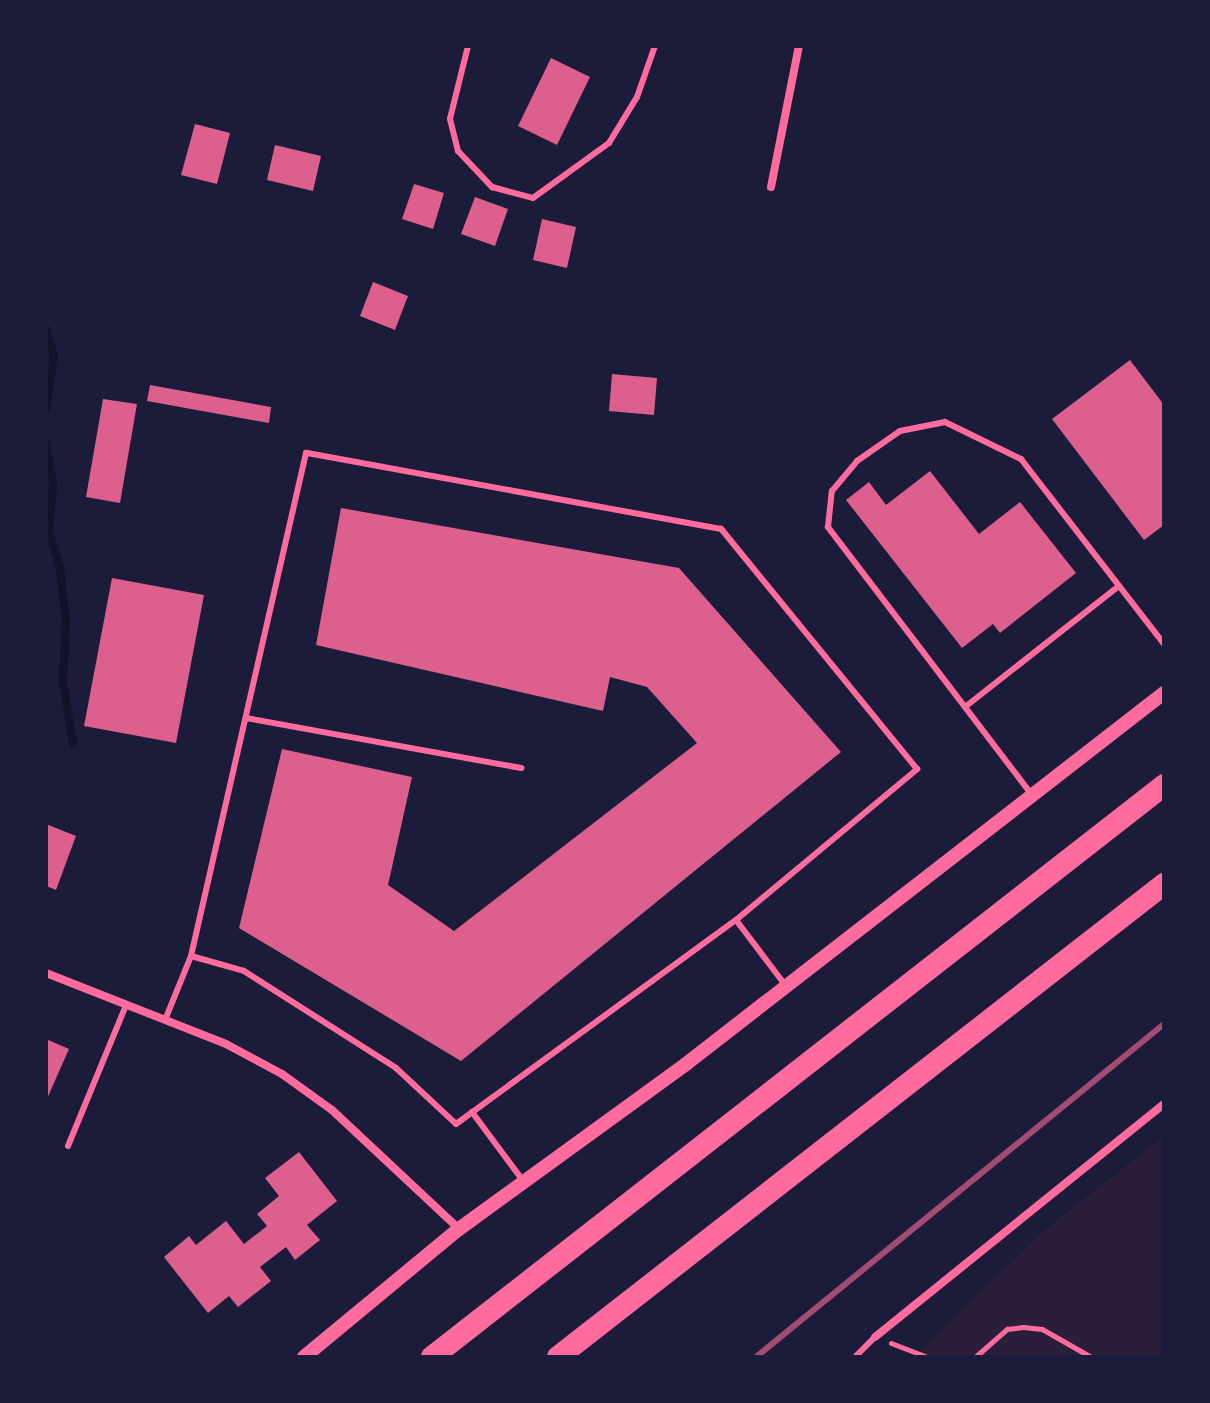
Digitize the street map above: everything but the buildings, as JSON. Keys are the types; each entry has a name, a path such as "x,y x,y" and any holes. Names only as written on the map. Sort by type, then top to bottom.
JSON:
{"highway":[{"path":"432,1357 1164,785"},
{"path":"558,1357 1164,884"}],"street":[{"path":"771,187 799,46"},
{"path":"304,1357 459,1229 786,986 1164,693"},
{"path":"46,973 165,1020 282,1074 332,1110 459,1229"},
{"path":"875,1337 1164,1104"}],"lane":[{"path":"468,46 450,119 458,151 492,187 533,198 609,143 637,97 655,46"},
{"path":"1032,795 828,527 832,491 857,461 900,431 945,422 1021,459 1164,644"},
{"path":"165,1020 191,956 306,453 721,529 917,769 736,920 456,1124 396,1068 295,1003 244,971 191,956"},
{"path":"965,707 1119,586"},
{"path":"246,718 522,768"},
{"path":"736,920 786,986"},
{"path":"68,1146 126,1005"},
{"path":"472,1112 524,1182"},
{"path":"855,1357 875,1337"}],"path":[{"path":"975,1357 1007,1329 1042,1329 1091,1357"},
{"path":"875,1337 927,1357"}],"shaded area":[{"path":"1164,1136 1164,1357 914,1357 1042,1232"}],"waterway":[{"path":"46,329 54,355 46,410"},
{"path":"46,444 53,485 49,532 60,568 66,622 63,682 73,743"}],"railway":[{"path":"756,1357 1164,1024"}]}
